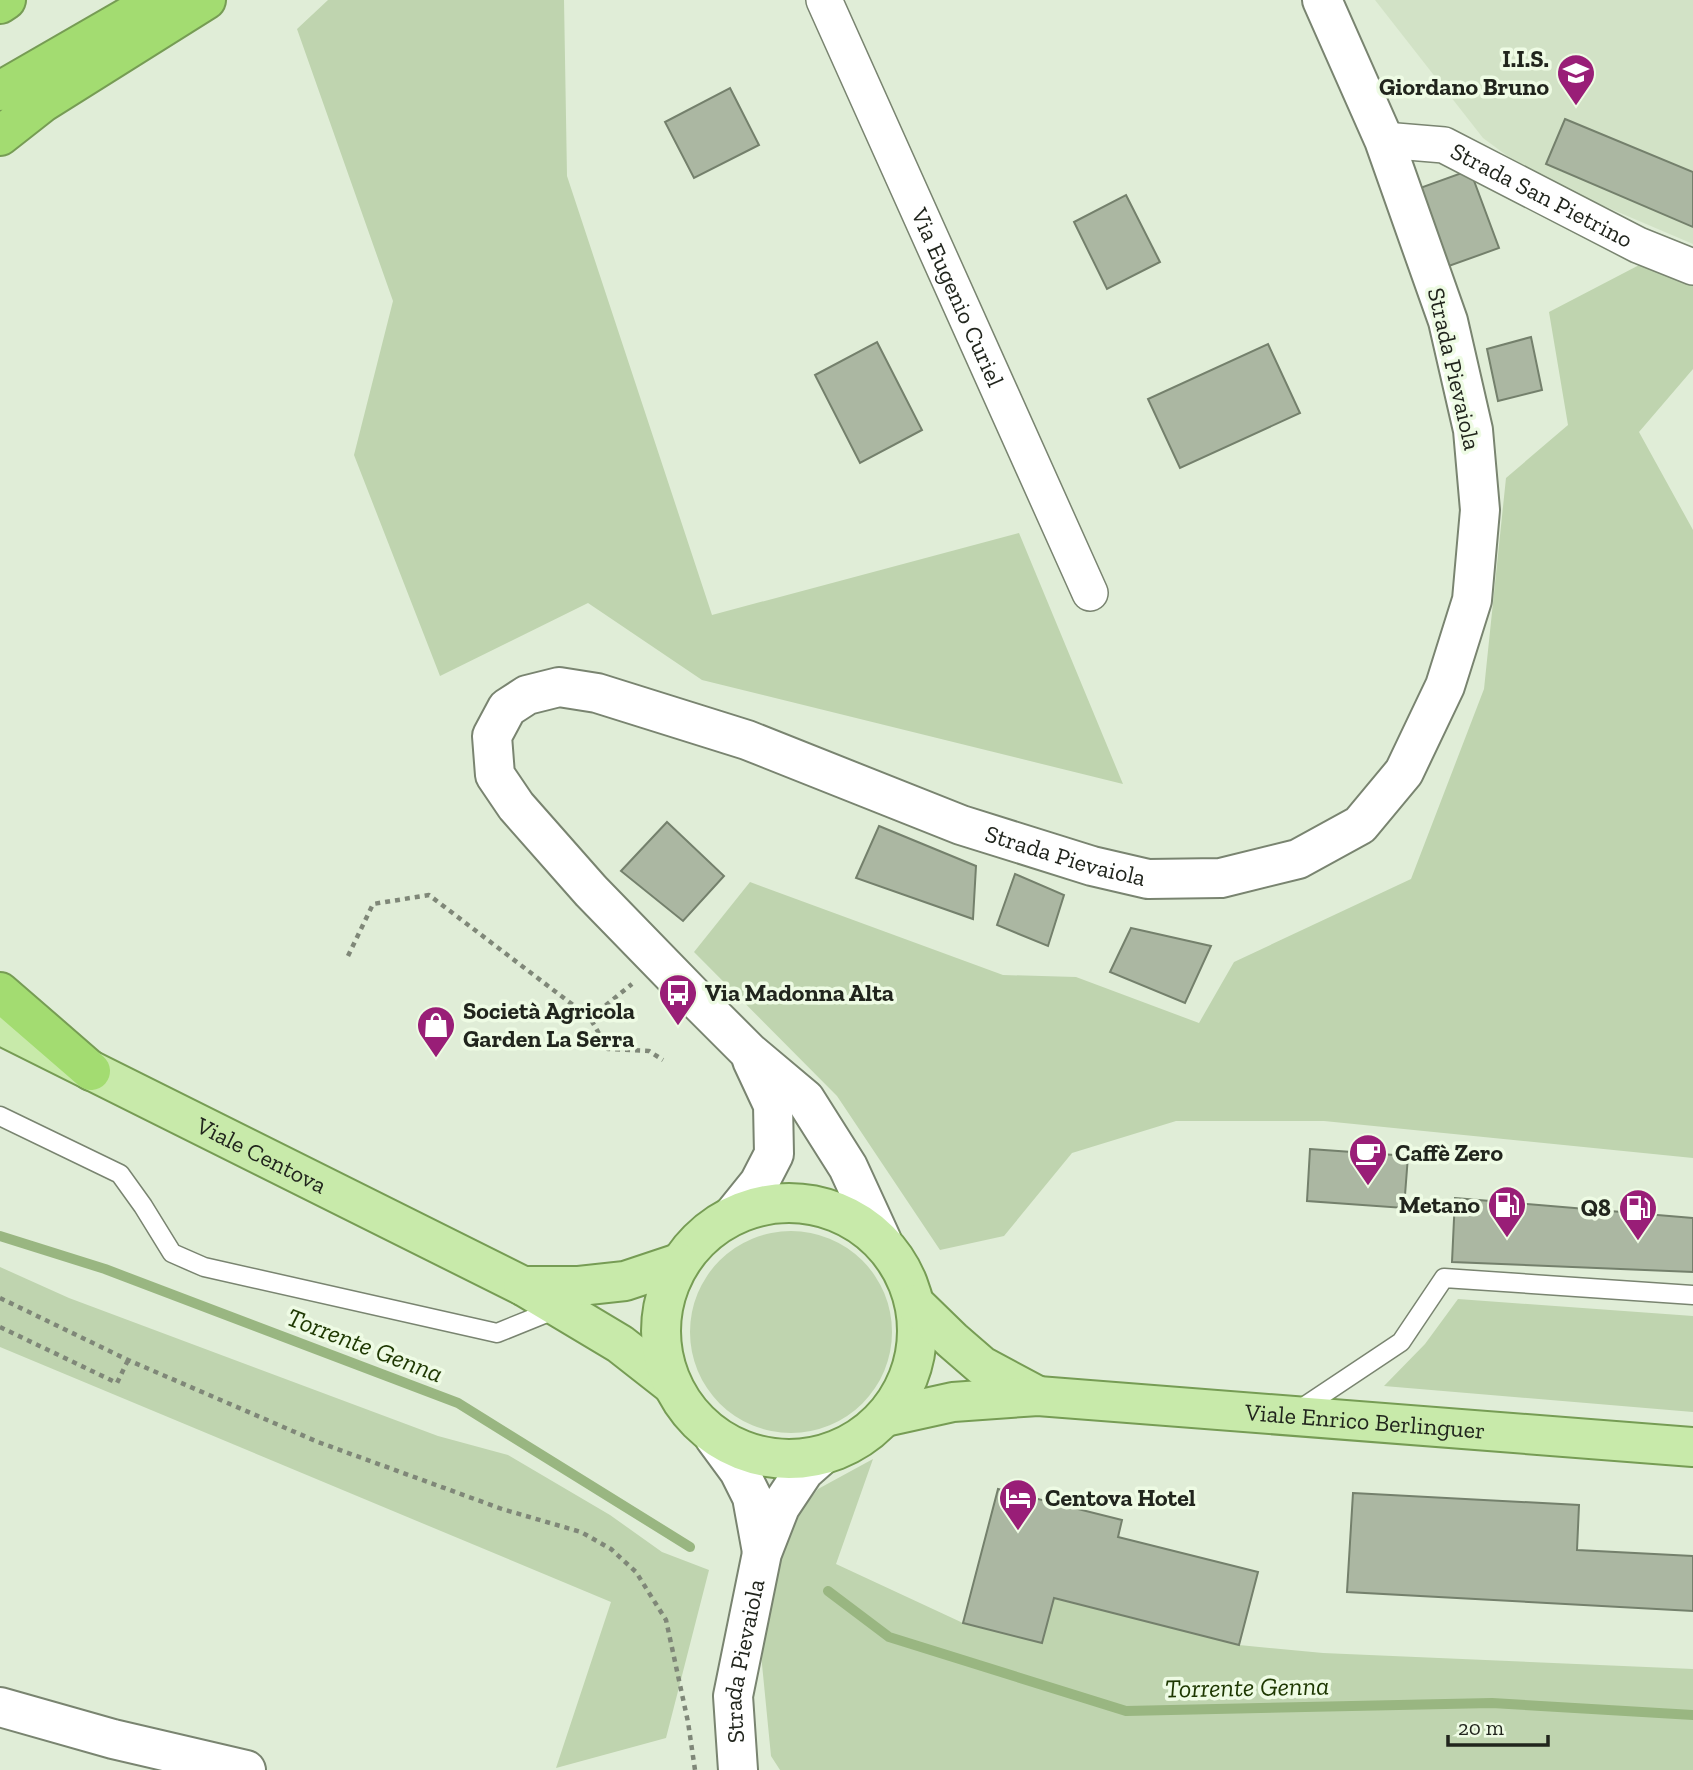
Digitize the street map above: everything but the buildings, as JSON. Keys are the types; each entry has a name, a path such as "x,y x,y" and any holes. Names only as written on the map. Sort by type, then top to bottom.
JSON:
{"highway":[{"path":"0,4 6,0"},
{"path":"0,91 158,0"},
{"path":"0,136 42,103 205,0"},
{"path":"0,992 91,1071"}],"main road":[{"name":"Viale Centova","path":"0,1025 523,1286 620,1344 671,1384"},
{"path":"786,1202 812,1203 838,1211 861,1224 882,1241 900,1265 915,1304 918,1329 916,1353 902,1391 885,1417 854,1442 821,1456 784,1460 747,1453 714,1437 689,1413 671,1384 661,1348 661,1310 670,1280 679,1263 699,1238 734,1214 759,1205 786,1202"},
{"name":"Viale Centova","path":"523,1286 579,1286 625,1281 679,1263"},
{"path":"915,1304 982,1366 1038,1396"},
{"name":"Viale Enrico Berlinguer","path":"885,1417 953,1402 1038,1396 1693,1447"}],"street":[{"name":"Via Eugenio Curiel","path":"824,0 1090,593"},
{"path":"1322,0 1384,140"},
{"name":"Strada San Pietrino","path":"1384,140 1444,145 1638,245 1693,267"},
{"name":"Strada Pievaiola","path":"749,1052 575,872 516,806 495,775 492,736 507,708 527,695 559,687 597,693 747,740 961,825 1092,866 1148,879 1221,878 1298,859 1360,825 1404,772 1445,686 1472,600 1480,510 1473,430 1448,321 1384,140"},
{"path":"734,1214 759,1183 775,1154 773,1105 749,1052"},
{"path":"749,1052 805,1100 848,1167 882,1241"},
{"path":"714,1437 739,1471 752,1497 762,1553"},
{"path":"762,1553 780,1507 804,1471 821,1456"},
{"name":"Strada Pievaiola","path":"735,1769 733,1696 762,1553"},
{"path":"0,1707 113,1739 246,1770"}],"lane":[{"path":"0,1116 120,1174 172,1253 204,1267 497,1333 560,1308"},
{"path":"1290,1416 1401,1342 1444,1278 1693,1296"}],"path":[{"path":"348,956 373,904 429,895 590,1018 608,1049 649,1051 663,1060"},
{"path":"590,1018 660,961"},
{"path":"0,1298 128,1360 318,1442 502,1509 581,1532 611,1549 636,1572 666,1620 688,1722 695,1770"},
{"path":"0,1327 117,1383 128,1360"}],"shaded area":[{"path":"328,0 564,0 567,176 712,615 1019,533 1123,784 702,680 588,603 440,676 354,455 393,301 297,29"},
{"name":"I.I.S. Giordano Bruno","path":"1375,0 1693,0 1693,244 1536,177 1483,138"},
{"path":"1645,262 1693,284 1693,369 1639,432 1693,530 1693,1158 1324,1121 1176,1121 1072,1153 1004,1236 940,1250 837,1096 694,952 750,882 1003,975 1076,977 1199,1023 1234,962 1411,879 1484,689 1506,478 1568,425 1549,312"},
{"path":"791,1231 830,1239 847,1248 862,1261 875,1276 884,1293 892,1332 884,1371 875,1388 862,1403 847,1416 830,1425 791,1433 752,1425 735,1416 720,1403 707,1388 698,1371 690,1332 698,1293 707,1276 720,1261 735,1248 752,1239"},
{"path":"0,1267 69,1298 438,1436 508,1455 610,1515 662,1552 709,1570 666,1738 556,1768 611,1602 0,1347"},
{"path":"1458,1299 1693,1316 1693,1412 1384,1386 1425,1344"},
{"path":"873,1459 836,1564 963,1623 1042,1643 1054,1598 1239,1645 1323,1653 1693,1669 1693,1770 780,1770 771,1756 760,1644 780,1537 818,1489"}],"waterway":[{"name":"Torrente Genna","path":"0,1236 105,1269 458,1403 690,1547"},
{"name":"Torrente Genna","path":"828,1591 889,1637 1126,1711 1492,1703 1693,1715"}],"place":[{"name":"I.I.S. Giordano Bruno","path":"1576,107"},
{"name":"Via Madonna Alta","path":"678,1027"},
{"name":"Società Agricola Garden La Serra","path":"436,1059"},
{"name":"Caffè Zero","path":"1368,1187"},
{"name":"Metano","path":"1507,1239"},
{"name":"Q8","path":"1638,1242"},
{"name":"Centova Hotel","path":"1018,1532"}]}
